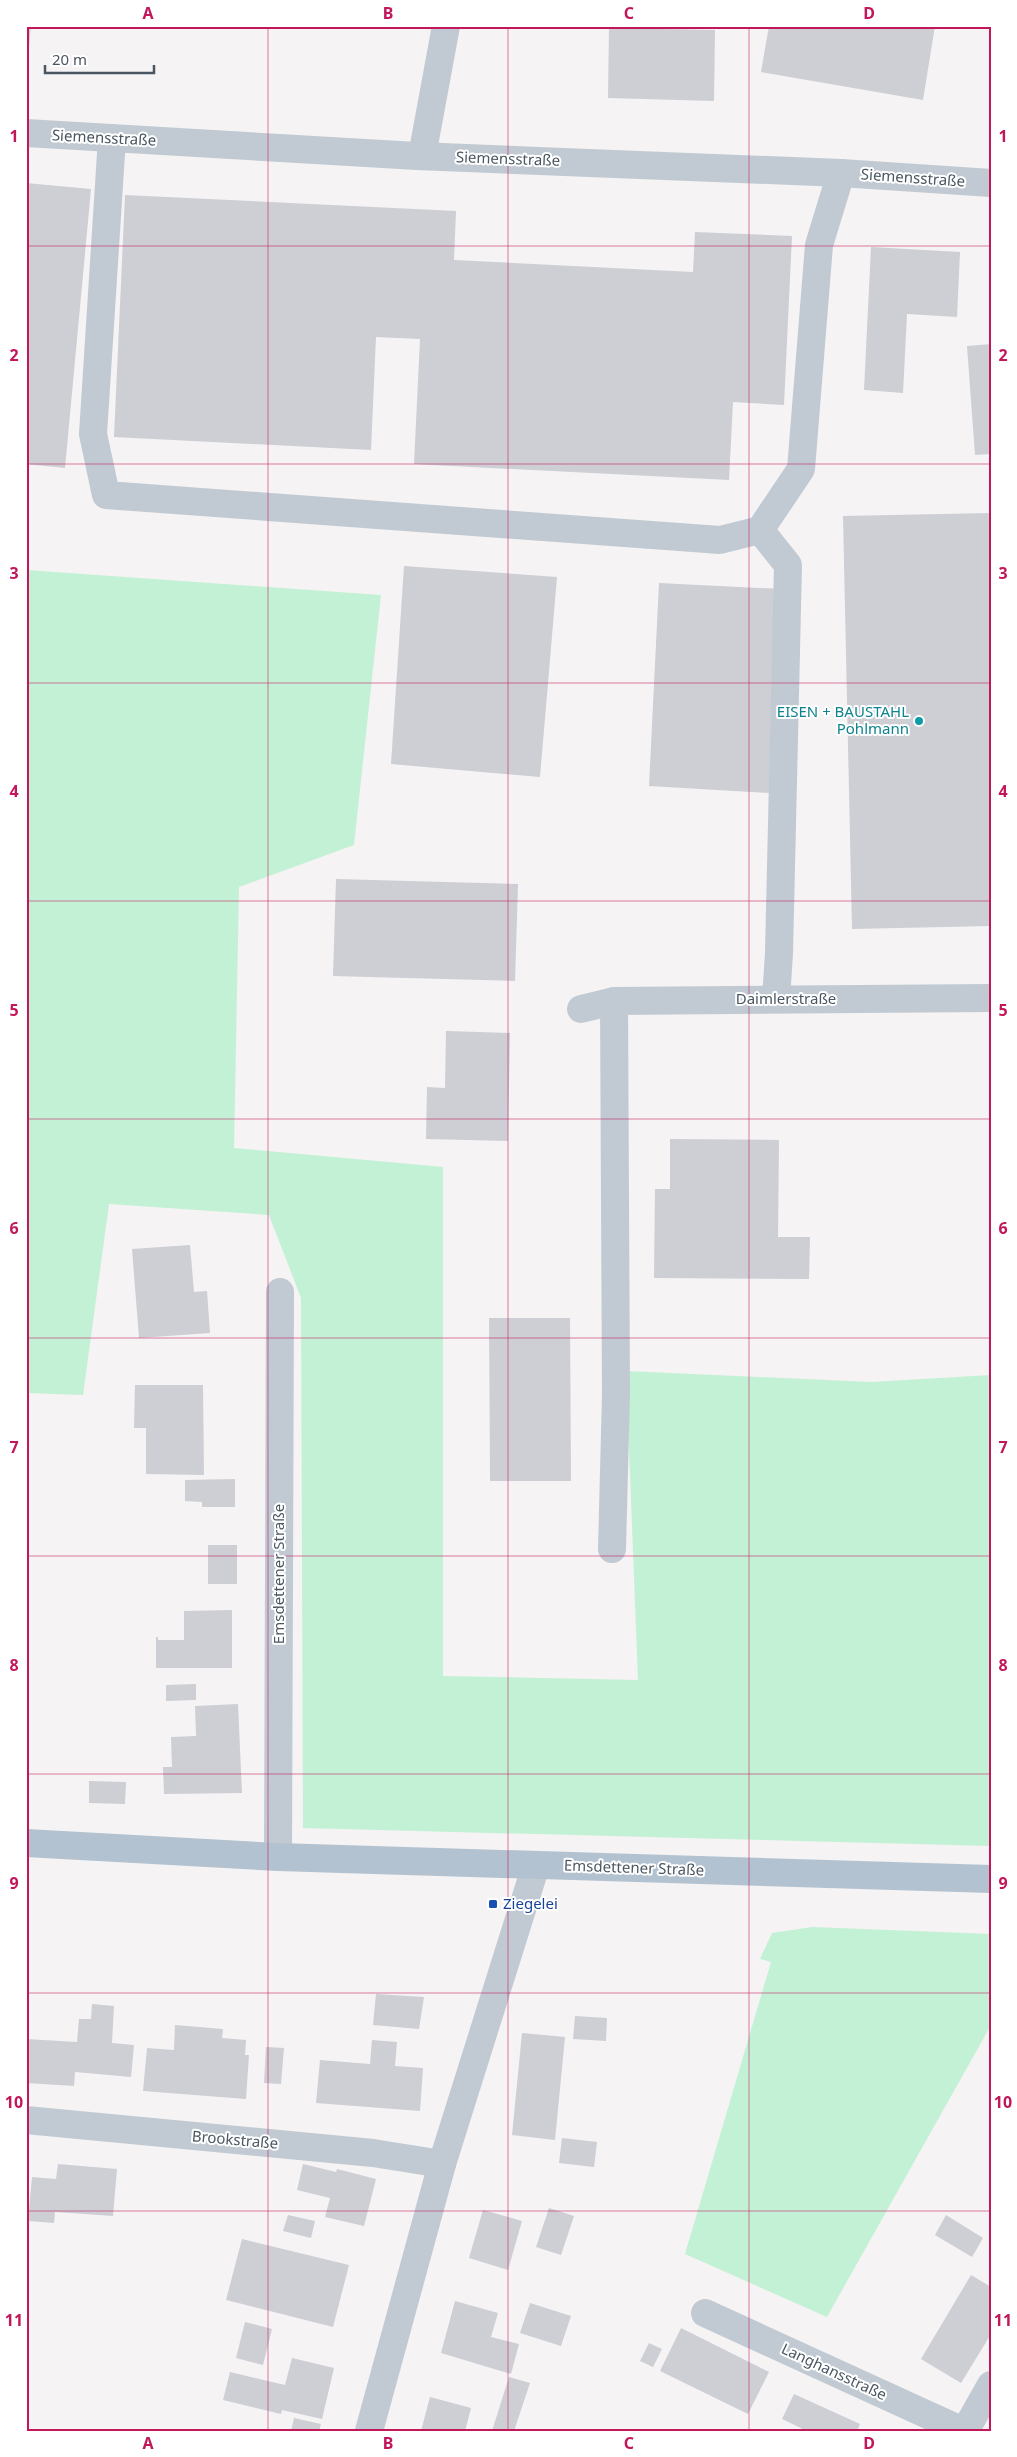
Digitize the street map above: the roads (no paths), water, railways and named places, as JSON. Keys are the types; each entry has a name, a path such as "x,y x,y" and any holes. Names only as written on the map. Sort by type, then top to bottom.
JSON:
{"main road":[{"name":"Emsdettener Straße","path":"26,1843 278,1856 991,1879"}],"street":[{"path":"422,156 446,26"},
{"name":"Siemensstraße","path":"26,133 422,156 841,173 991,183"},
{"path":"112,138 93,434 106,495 720,540 760,530 801,469 819,245 841,173"},
{"path":"760,530 788,565 779,953 776,999"},
{"name":"Daimlerstraße","path":"581,1009 614,1001 991,998"},
{"path":"612,1549 616,1394 614,1001"},
{"name":"Emsdettener Straße","path":"278,1856 280,1292"},
{"path":"370,2431 442,2164 536,1865"},
{"name":"Brookstraße","path":"26,2120 372,2153 442,2164"},
{"name":"Langhansstraße","path":"705,2313 964,2431 991,2385"}],"place":[{"name":"EISEN + BAUSTAHL Pohlmann","path":"919,721"},
{"name":"Ziegelei","path":"493,1904"}]}
